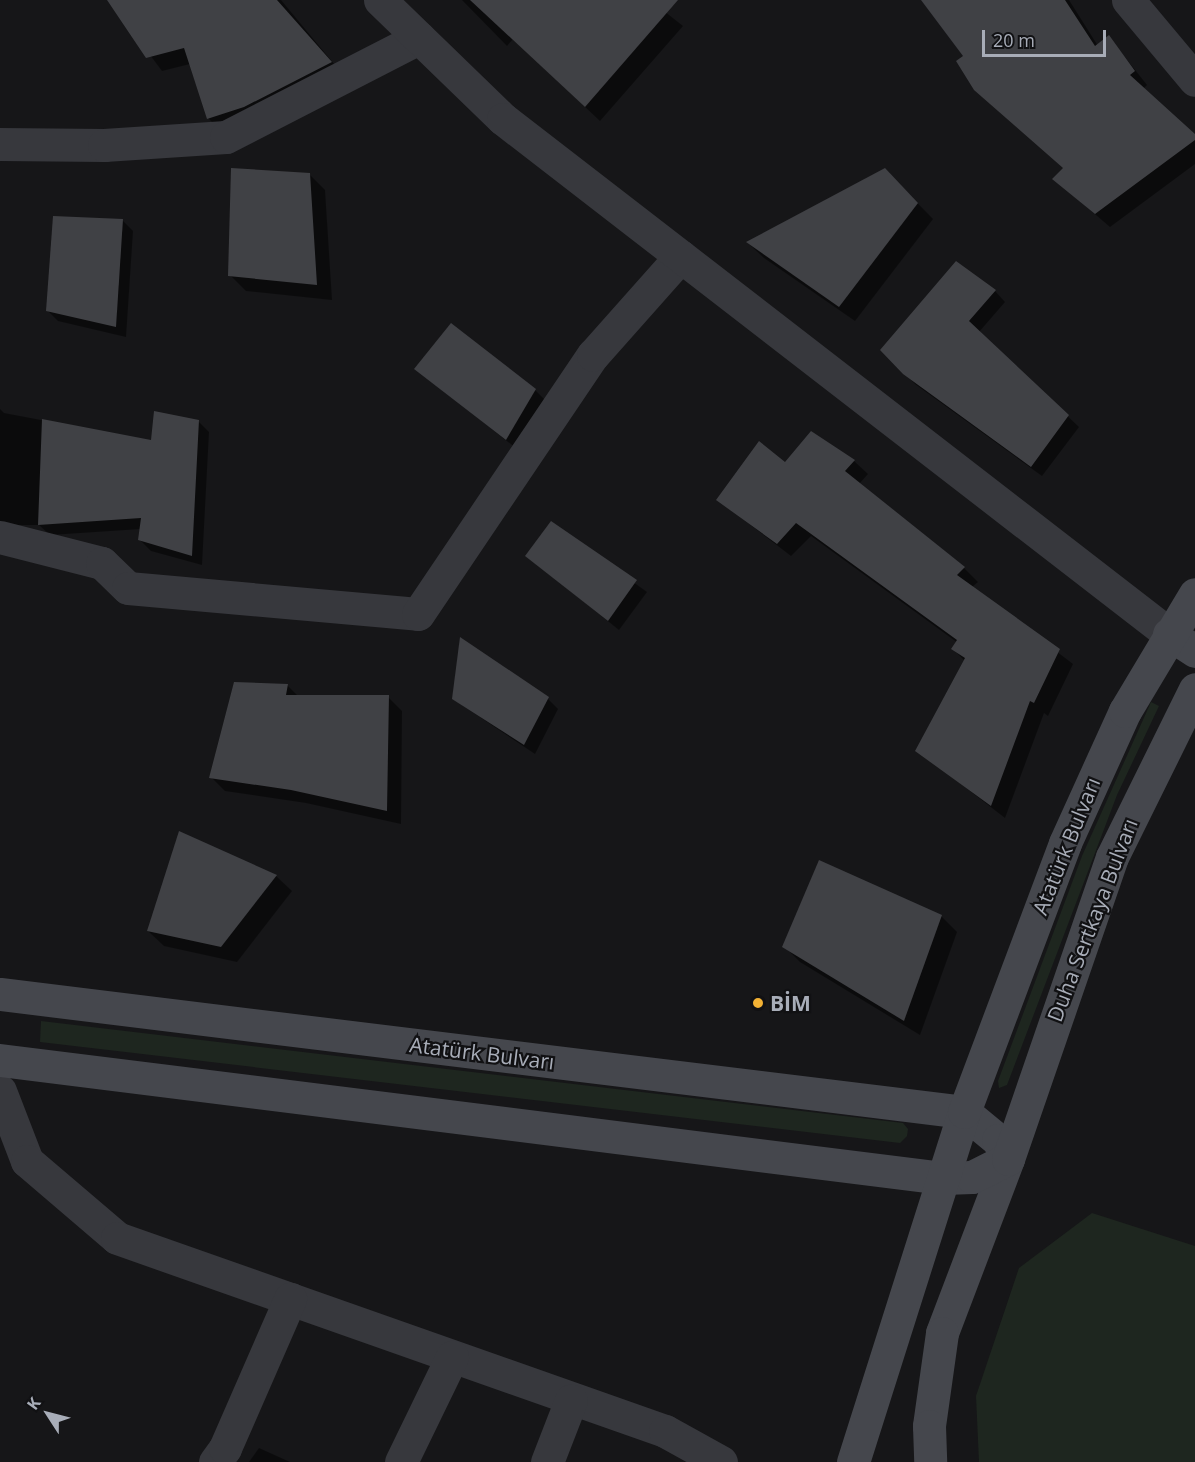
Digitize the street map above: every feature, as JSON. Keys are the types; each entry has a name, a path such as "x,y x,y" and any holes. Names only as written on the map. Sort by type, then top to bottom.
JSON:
{"main road":[{"name":"Atatürk Bulvarı","path":"853,1462 964,1112 1065,843 1125,711 1182,642 1195,594"},
{"name":"Duha Sertkaya Bulvarı","path":"930,1462 929,1426 942,1333 1008,1159 1113,857 1195,689"},
{"name":"Atatürk Bulvarı","path":"0,994 964,1112"},
{"path":"0,1060 944,1178 972,1177 1008,1159 992,1134 964,1112"}],"street":[{"path":"380,0 503,119 1182,642"},
{"path":"1128,0 1195,80"},
{"path":"0,144 105,145 226,137 419,38"},
{"path":"0,537 102,563 128,588 418,614 593,355 681,256"},
{"path":"0,1091 27,1161 117,1238 570,1400 665,1431 721,1462"},
{"path":"216,1462 225,1448 290,1299"},
{"path":"401,1462 452,1358"},
{"path":"547,1462 570,1400"}],"shaded area":[{"path":"1151,702 1159,706 1117,795 1007,1085 999,1088 998,1081 1082,856"},
{"path":"41,1021 903,1123 908,1129 907,1136 900,1143 40,1042"},
{"path":"1092,1213 1195,1246 1195,1462 979,1462 976,1396 1019,1268"}],"building":[{"path":"107,0 277,0 332,62 244,107 207,119 184,48 146,58"},
{"path":"470,0 678,0 585,107"},
{"path":"921,0 1065,0 1095,46 1109,35 1135,71 1130,75 1195,134 1195,140 1095,214 1052,179 1063,168 974,90 956,61 963,56"},
{"path":"231,168 310,173 317,285 228,276"},
{"path":"885,168 918,203 839,307 746,242"},
{"path":"53,216 123,219 116,327 46,311"},
{"path":"956,261 996,290 969,321 1069,415 1031,467 903,374 880,350"},
{"path":"451,323 536,389 506,440 414,369"},
{"path":"154,411 199,420 192,556 138,540 141,518 38,525 42,419 151,440"},
{"path":"811,431 855,460 845,471 965,567 957,575 1060,649 1034,703 1030,701 991,806 915,751 965,658 951,649 957,640 796,523 777,544 716,500 759,441 785,462"},
{"path":"551,521 637,580 608,621 525,556"},
{"path":"460,637 549,697 524,745 452,699"},
{"path":"234,682 288,684 286,695 389,695 387,811 291,790 209,778"},
{"path":"179,831 277,875 221,947 147,931"},
{"path":"819,860 942,915 904,1021 782,947"}],"place":[{"name":"BİM","path":"758,1003"}]}
